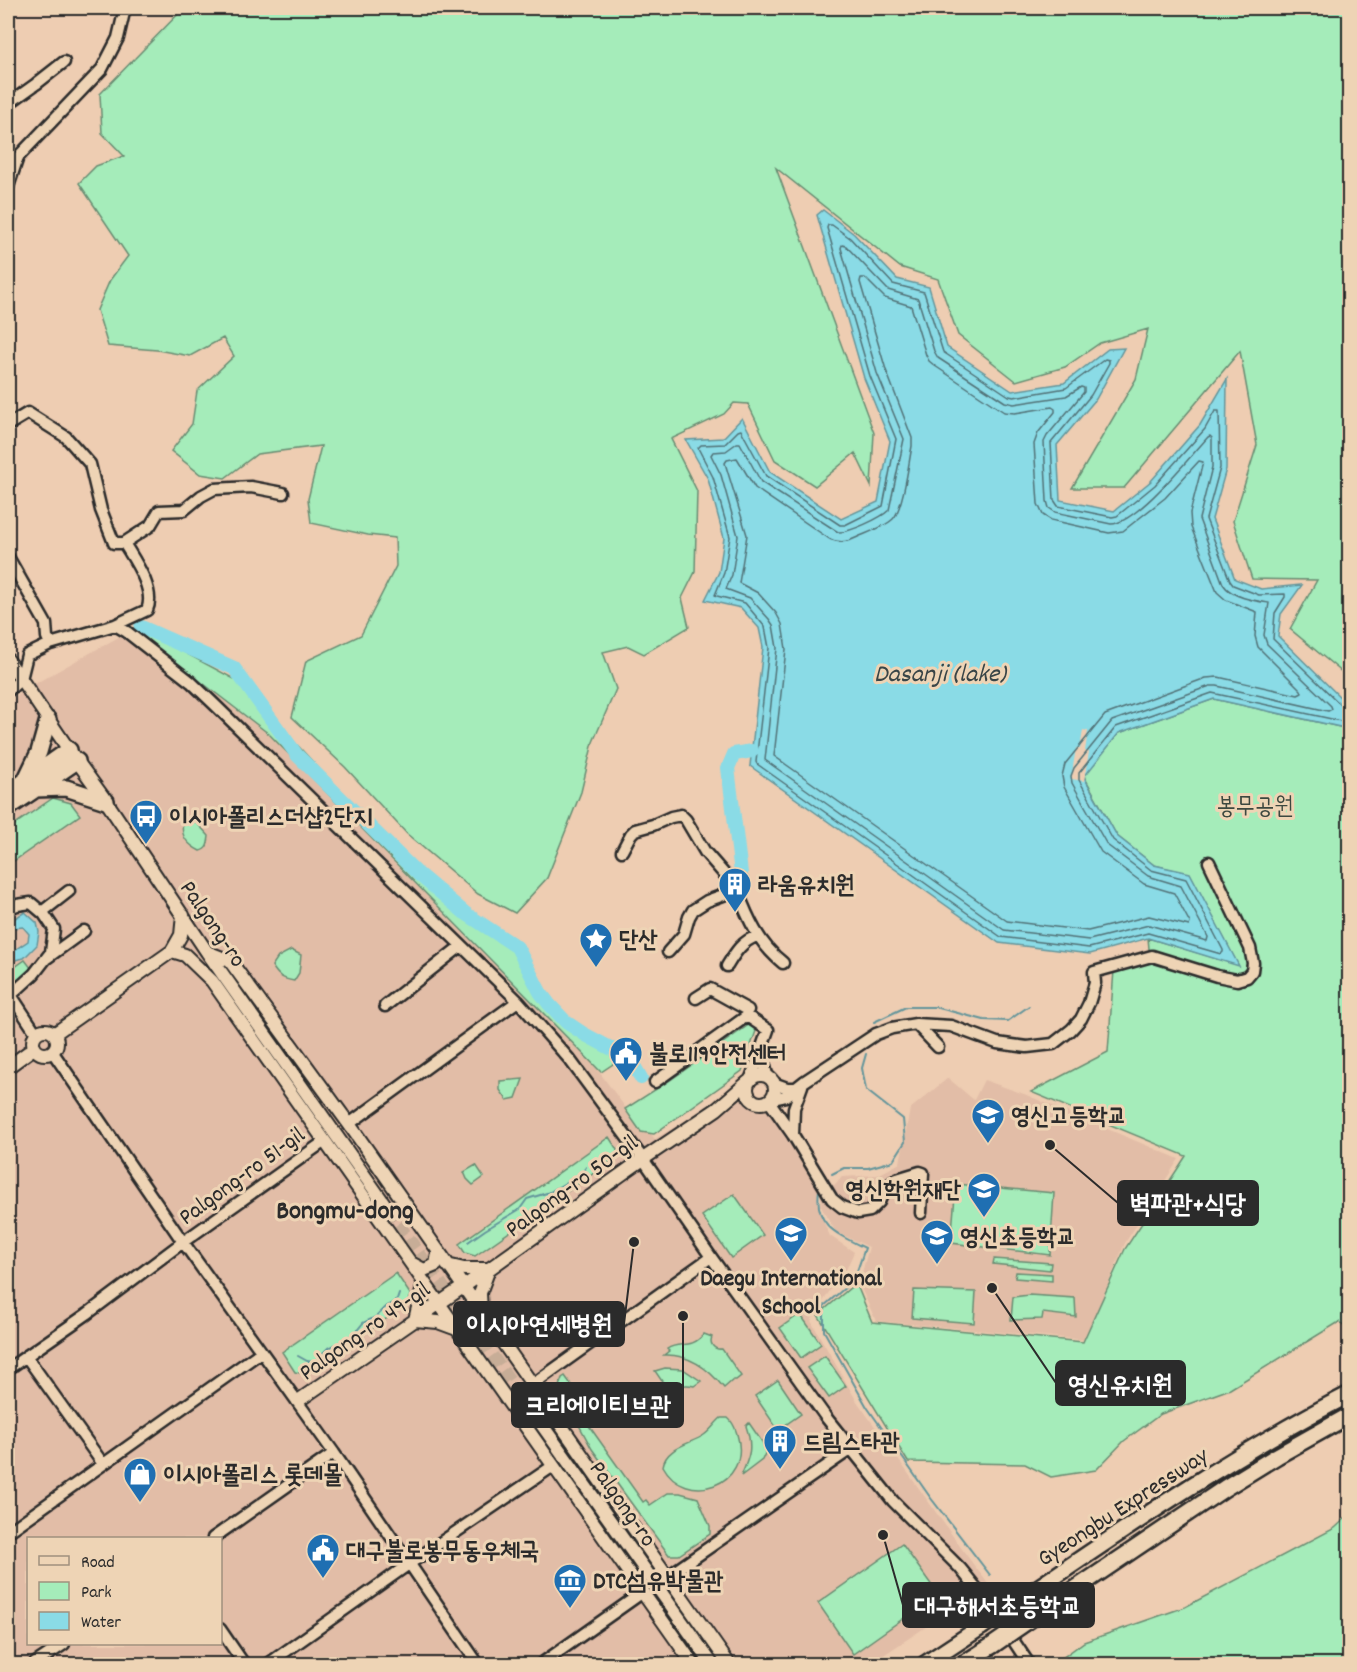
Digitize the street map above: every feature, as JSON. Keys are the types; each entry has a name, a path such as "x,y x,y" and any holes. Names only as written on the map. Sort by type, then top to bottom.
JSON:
{"highway":[{"path":"30,785 48,720"},
{"path":"8,808 30,785 73,756"},
{"path":"8,793 30,785 66,788 106,801"},
{"name":"Gyeongbu Expressway","path":"926,1665 1198,1482 1285,1429 1350,1394"},
{"name":"Gyeongbu Expressway","path":"963,1665 1225,1488 1350,1415"}],"main road":[{"path":"8,651 21,679"},
{"name":"Palgong-ro","path":"8,660 207,952 388,1209"},
{"path":"54,1034 172,951 181,935 183,915"},
{"path":"172,951 186,955 212,981 410,1263 424,1282 444,1300 460,1333 693,1665"},
{"path":"207,952 212,981"},
{"path":"207,952 230,962 481,1311 729,1665"},
{"path":"45,1029 54,1034 56,1045 52,1051 41,1053 34,1048 32,1042 36,1033 45,1029"},
{"path":"8,1067 34,1048"},
{"path":"760,1074 771,1080 775,1090 770,1100 738,1102 717,1109 760,1074"},
{"path":"750,1080 747,1087 749,1096 756,1102"},
{"name":"Palgong-ro 50-gil","path":"444,1300 717,1109"},
{"path":"410,1263 424,1270 436,1264 438,1253"},
{"path":"447,1265 464,1269 489,1269 480,1293 481,1311"},
{"path":"424,1282 415,1320 438,1322 460,1333"},
{"name":"Palgong-ro 49-gil","path":"298,1401 444,1300"},
{"path":"460,1333 468,1321 479,1320 493,1329"},
{"name":"Palgong-ro","path":"542,1425 712,1665"}],"street":[{"path":"8,186 18,157 102,69 118,38 125,8"},
{"path":"8,104 64,62"},
{"path":"8,425 28,413 66,437 90,464 101,510 114,543 124,543 150,526 159,511 184,510 214,489 251,487 283,494"},
{"path":"8,691 21,679 27,655 50,644 115,625 147,610 150,604 147,585 141,569 124,543"},
{"path":"8,556 46,624 50,644"},
{"path":"115,625 191,681 518,1001 570,1060 825,1416 893,1501 960,1569 989,1604 1029,1665"},
{"path":"622,851 635,830 681,815 687,820 705,852 732,883 742,881 737,890 707,901 693,910 684,934 668,952"},
{"path":"921,1213 923,1173 920,1172 897,1179 885,1188 879,1202 870,1211 858,1213 842,1207 832,1199 770,1100 786,1096 876,1034 892,1028 916,1024 951,1026 997,1042 1027,1047 1053,1044 1081,1019 1095,983 1094,972 1152,956 1217,976 1237,980 1247,977 1252,971 1253,963 1250,948 1209,862"},
{"path":"737,890 757,936 783,963"},
{"path":"42,912 69,891"},
{"path":"8,909 31,903 42,912 54,929 51,952 34,974 9,996 36,1033"},
{"path":"46,958 84,931"},
{"path":"727,966 738,949 749,939 757,936"},
{"path":"385,1006 461,946"},
{"path":"696,998 710,989 748,1010"},
{"path":"348,1124 518,1001"},
{"path":"655,1082 747,1016 768,1030 750,1080"},
{"path":"916,1024 938,1047"},
{"path":"761,1048 771,1080 788,1088 800,1086"},
{"path":"52,1051 183,1242"},
{"path":"793,1135 794,1108 800,1086"},
{"name":"Palgong-ro 51-gil","path":"8,1369 325,1141"},
{"name":"Palgong-ro 51-gil","path":"183,1242 298,1401"},
{"path":"532,1384 711,1257"},
{"path":"8,1532 261,1352"},
{"path":"26,1356 103,1464"},
{"name":"Palgong-ro 49-gil","path":"298,1401 478,1665"},
{"path":"668,1576 851,1449"},
{"path":"216,1537 334,1453"},
{"path":"268,1665 409,1564 554,1466"},
{"path":"541,1665 643,1592"},
{"path":"222,1632 244,1665"},
{"path":"34,1665 63,1645"}],"shaded area":[{"path":"126,633 220,697 269,734 580,1050 625,1107 655,1139 728,1095 769,1109 817,1182 819,1190 817,1202 830,1236 854,1252 845,1272 811,1321 856,1400 989,1585 870,1664 8,1664 8,708 20,692"},
{"name":"영신학원재단","path":"948,1078 974,1100 984,1080 1024,1094 1179,1159 1125,1243 1085,1340 876,1321 859,1284 869,1247 836,1232 820,1205 822,1192 831,1188 842,1177 878,1175 900,1163 910,1109"}],"green space":[{"path":"184,8 1349,8 1349,678 1290,629 1317,580 1252,579 1233,521 1257,445 1240,351 1124,488 1072,488 1136,379 1148,329 1100,343 1065,367 1016,381 958,335 938,279 900,267 776,168 874,433 871,486 855,453 815,486 775,460 748,404 734,403 724,414 671,439 697,491 695,572 682,598 689,627 644,654 628,646 603,652 616,689 593,742 581,792 547,878 515,913 478,894 407,834 345,767 292,717 306,661 361,635 396,566 395,538 311,523 308,499 321,446 257,454 225,478 200,474 171,451 192,424 197,391 234,356 223,338 190,356 157,350 108,346 97,310 110,280 128,256 79,183 96,166 124,156 102,133 100,94"},
{"path":"127,625 238,681 387,842 513,947 546,1008 579,1035 622,1058 601,1072 269,734"},
{"name":"봉무공원","path":"1214,699 1349,729 1349,1331 1339,1322 1230,1389 1161,1414 1124,1441 1096,1470 1051,1477 1025,1464 908,1462 818,1315 856,1283 872,1322 1083,1342 1125,1249 1186,1156 1031,1092 1108,1052 1114,970 1150,959 1148,938 1238,965 1190,874 1154,865 1117,836 1084,776 1119,733"},
{"path":"53,798 71,803 80,815 8,865 8,829"},
{"path":"189,819 197,823 209,836 207,846 203,850 200,851 192,846 184,836 183,823"},
{"path":"291,950 301,955 299,973 294,981 281,976 272,966 278,957"},
{"path":"25,960 32,969 13,983 8,972"},
{"path":"750,1024 756,1031 742,1071 654,1134 641,1132 625,1109"},
{"path":"523,1079 516,1098 507,1100 500,1090 500,1081"},
{"path":"609,1137 618,1153 614,1159 475,1256 465,1253 459,1244"},
{"path":"476,1165 484,1177 473,1185 464,1172"},
{"path":"956,1184 1054,1193 1050,1255 951,1243"},
{"path":"734,1194 763,1235 731,1258 702,1216"},
{"path":"994,1259 1051,1263 1050,1270 993,1264"},
{"path":"1016,1272 1052,1274 1052,1281 1015,1278"},
{"path":"396,1273 410,1294 409,1303 306,1374 295,1372 282,1352"},
{"path":"914,1290 976,1292 974,1323 912,1318"},
{"path":"1029,1295 1075,1298 1076,1317 1043,1313 1042,1319 1011,1320 1013,1297"},
{"path":"800,1314 821,1344 801,1358 780,1328"},
{"path":"704,1334 712,1337 713,1346 722,1349 741,1376 724,1388 698,1364 682,1357 664,1355 672,1346 690,1344"},
{"path":"825,1356 846,1386 829,1398 807,1368"},
{"path":"665,1368 683,1369 701,1381 694,1386 681,1386 670,1393 655,1371"},
{"path":"565,1376 582,1400 575,1406 643,1502 646,1500 650,1505 668,1493 680,1493 698,1498 710,1526 710,1534 679,1555 669,1555 592,1449 557,1392"},
{"path":"778,1380 801,1414 778,1430 755,1396"},
{"path":"721,1418 730,1420 737,1434 739,1452 735,1467 726,1478 714,1485 700,1488 686,1486 673,1479 663,1466 669,1454 704,1435"},
{"path":"749,1423 767,1449 762,1460 741,1476 750,1451 746,1426"},
{"path":"1349,1515 1349,1664 1054,1664 1084,1642 1185,1607 1335,1528"},
{"path":"902,1544 938,1594 853,1654 818,1603"}],"water":[{"name":"Dasanji (lake)","path":"823,210 854,234 897,279 929,287 947,347 1012,391 1064,383 1108,349 1124,348 1096,399 1057,445 1060,500 1114,511 1151,481 1200,425 1227,379 1226,469 1212,519 1235,579 1261,589 1302,585 1281,614 1278,636 1349,706 1349,729 1214,699 1119,733 1084,777 1117,836 1154,865 1190,873 1239,966 1148,938 1090,954 999,943 750,766 763,647 759,628 741,608 705,600 719,572 724,538 708,479 686,440 723,438 742,418 770,472 841,519 878,502 890,441 864,378 817,215"},
{"path":"25,912 37,923 39,932 37,945 24,958 10,961 8,951 28,941 29,934 23,927 8,931 8,922"}],"pier":[{"path":"1083,730 1088,731 1085,751 1089,752 1084,781 1071,779 1076,748 1080,749"}],"waterway":[{"path":"141,627 234,668 297,755 417,873 465,913 517,947 540,992 566,1022 627,1057 641,1078"},
{"path":"741,873 728,768 734,754 752,751"},
{"path":"874,1022 906,1007 935,1007 984,1020 1008,1021 1029,1006"},
{"path":"832,1174 844,1168 868,1168 893,1161 905,1142 903,1119 866,1090 862,1068 866,1054"},
{"path":"468,1242 520,1209 527,1199 550,1192 582,1173 586,1167"},
{"path":"819,1190 818,1202 824,1220 837,1233 865,1248 854,1280 824,1306 824,1331 867,1407 930,1497 990,1575"},
{"path":"298,1356 314,1362 327,1349 355,1333 363,1323 376,1317 397,1300 399,1294"}],"tunnel":[{"path":"388,1209 542,1425"}],"place":[{"name":"이시아폴리스더샵2단지","path":"146,845"},
{"name":"라움유치원","path":"735,913"},
{"name":"단산","path":"596,968"},
{"name":"불로119안전센터","path":"626,1082"},
{"name":"영신고등학교","path":"988,1144"},
{"name":"벽파관+식당","path":"1050,1145"},
{"name":"영신학원재단","path":"984,1218"},
{"name":"이시아연세병원","path":"634,1242"},
{"name":"Daegu International School","path":"791,1262"},
{"name":"영신초등학교","path":"937,1265"},
{"name":"영신유치원","path":"992,1288"},
{"name":"크리에이티브관","path":"683,1316"},
{"name":"드림스타관","path":"780,1470"},
{"name":"이시아폴리스 롯데몰","path":"140,1503"},
{"name":"대구해서초등학교","path":"883,1535"},
{"name":"대구불로봉무동우체국","path":"323,1579"},
{"name":"DTC섬유박물관","path":"570,1609"}],"district":[{"name":"Bongmu-dong","path":"345,1209"}]}
